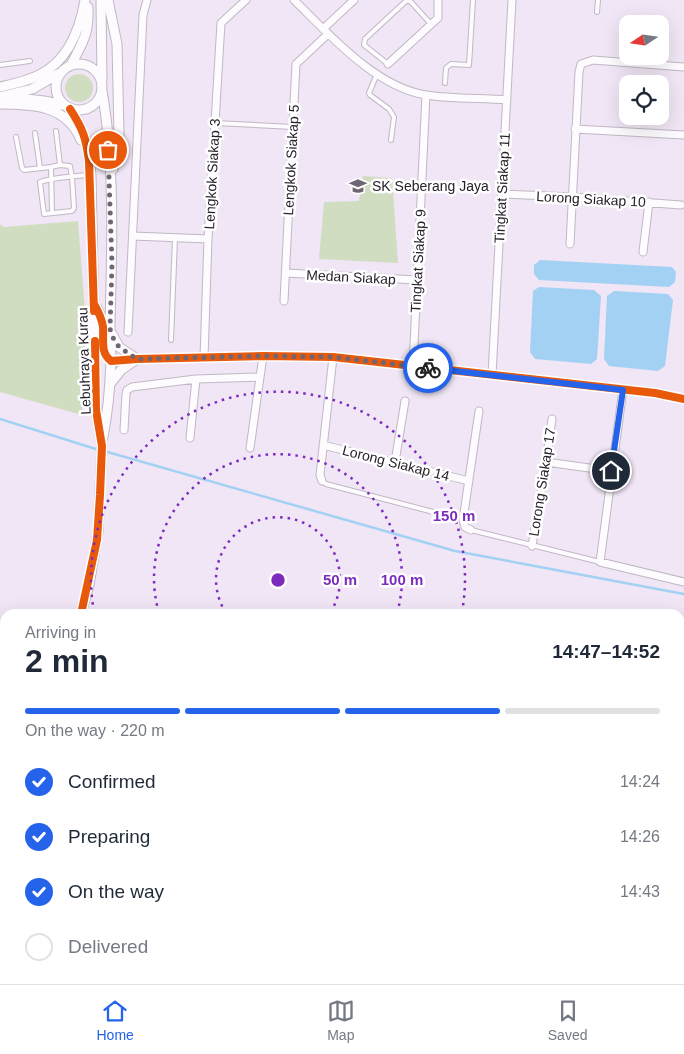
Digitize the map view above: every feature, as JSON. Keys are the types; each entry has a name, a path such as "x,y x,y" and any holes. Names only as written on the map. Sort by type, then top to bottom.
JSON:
{"street":[{"path":"71,65 87,33 89,23 86,0"},
{"path":"0,87 35,77 58,61 79,27 86,0"},
{"name":"Lebuhraya Kurau","path":"83,609 97,540 102,445 108,410 111,362 112,264 110,184 106,116 102,87 101,0"},
{"path":"108,0 117,44 119,134 110,184"},
{"path":"128,332 143,16 147,0"},
{"name":"Lengkok Siakap 3","path":"204,358 208,240 221,23 246,0"},
{"path":"294,0 326,31 377,74 400,87 426,95 506,100"},
{"name":"Lengkok Siakap 5","path":"284,301 296,64 354,0"},
{"path":"388,64 438,18 438,0"},
{"name":"Tingkat Siakap 11","path":"492,375 512,0"},
{"path":"570,244 575,129 581,64 593,60 684,67"},
{"path":"79,63 94,69 99,76 102,87 100,98 90,108 77,111 44,101 1,99 32,88 71,65 79,63"},
{"path":"60,72 56,80 55,90 58,98 67,107"},
{"name":"Tingkat Siakap 9","path":"413,366 426,95"},
{"path":"1,99 58,112 70,122 79,135 89,161"},
{"name":"Lebuhraya Kurau","path":"67,107 80,125 85,138 91,175 96,410 102,445"},
{"path":"575,129 684,134"},
{"name":"Lorong Siakap 10","path":"502,194 681,205"},
{"path":"643,252 649,202"},
{"path":"133,236 208,240"},
{"path":"93,264 96,271 100,273 108,271 112,264"},
{"name":"Medan Siakap","path":"286,273 417,280"},
{"path":"94,304 100,314 103,325 104,353 111,362 137,359 263,356 333,357 655,393 684,400"},
{"path":"110,329 119,347 137,359"},
{"path":"250,448 263,356"},
{"path":"322,481 320,475 333,357"},
{"path":"110,385 121,370 137,359"},
{"path":"124,430 127,390 132,387 196,379 260,377"},
{"path":"190,438 196,379"},
{"path":"623,390 600,562 684,582"},
{"path":"395,462 405,401"},
{"path":"471,530 465,527 463,520 479,411"},
{"name":"Lorong Siakap 17","path":"532,546 552,419"},
{"name":"Lorong Siakap 14","path":"323,445 469,481"},
{"path":"546,462 611,471"}],"lane":[{"path":"445,83 446,68 451,64 470,65 473,0"},
{"path":"597,12 598,0"},
{"path":"388,64 364,45 365,39 406,1 410,1 431,24"},
{"path":"0,65 30,61"},
{"path":"377,74 369,92 370,95 389,108 394,117 391,140"},
{"path":"215,123 293,126"},
{"path":"56,131 60,165"},
{"path":"35,132 40,168"},
{"path":"16,137 24,170 60,165 70,166 72,177 74,208 72,210 44,214 40,182 51,179 72,177 91,175"},
{"path":"50,167 52,213"},
{"path":"171,340 176,238"},
{"path":"322,481 326,484 441,514"},
{"path":"471,530 600,562"}],"green space":[{"path":"79,74 89,78 93,88 89,98 79,102 69,98 65,88 69,78"},
{"path":"363,176 392,178 398,263 319,259 324,202 359,201"},
{"path":"78,221 86,324 82,415 0,392 0,224 4,227"}],"water":[{"path":"540,260 672,267 676,272 675,282 669,287 539,280 534,274 534,265"},
{"path":"539,287 594,290 601,296 597,359 591,364 535,359 530,352 533,291"},
{"path":"614,291 668,294 673,300 665,366 658,371 609,366 604,359 607,296"}],"waterway":[{"path":"0,419 99,450"},
{"path":"104,451 455,551 684,594"}],"cycle path":[{"path":"70,109 83,134 89,161 94,311"},
{"path":"94,304 102,324 105,354 111,361 263,356 333,357 655,393 684,399"},
{"path":"82,609 97,540 100,495 102,446 96,410 95,341"}],"way so far":[{"path":"108,150 112,264 110,329 114,340 127,354 137,359 263,356 333,357 428,368"}],"place":[{"name":"SK Seberang Jaya","path":"358,186"}],"route":[{"path":"428,368 623,390 611,471"}]}
